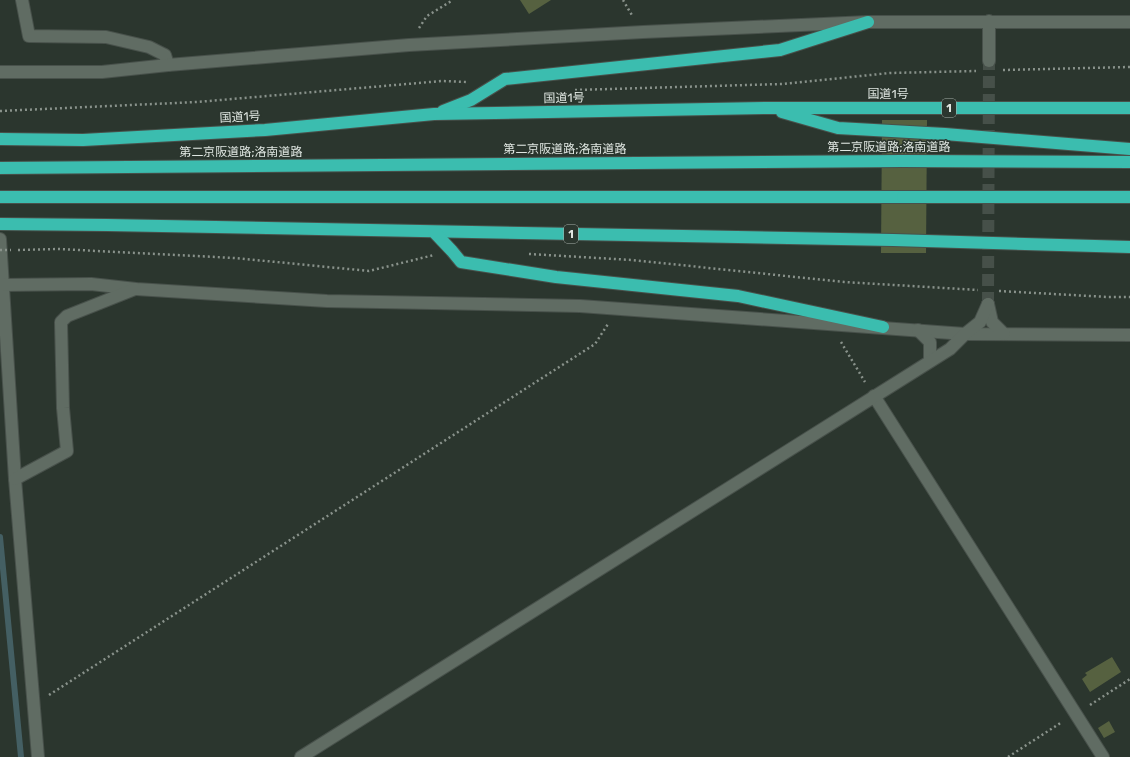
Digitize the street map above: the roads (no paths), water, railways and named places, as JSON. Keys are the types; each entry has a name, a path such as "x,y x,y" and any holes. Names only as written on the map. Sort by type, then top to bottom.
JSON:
{"highway":[{"path":"434,114 470,100 505,79 780,50 868,22"},
{"path":"767,108 838,128 946,134 1130,149"},
{"name":"国道1号","path":"2,139 83,140 265,130 434,114 767,108 1130,108"},
{"name":"第二京阪道路;洛南道路","path":"0,168 894,161 1130,162"},
{"path":"0,197 1130,197"},
{"name":"1","path":"6,224 885,240 1130,247"},
{"path":"434,232 461,262 556,277 738,296 883,327"}],"street":[{"path":"22,0 29,36 106,37 149,47 165,55 168,65"},
{"path":"989,21 990,61"},
{"path":"0,72 102,72 409,45 868,22 1130,22"},
{"path":"0,239 15,479 38,757"},
{"path":"2,285 91,284 136,289 328,301 580,306 965,334 1130,335"},
{"path":"15,479 67,451 63,408 61,322 67,316 136,289"},
{"path":"301,757 950,349 980,322 988,304 992,322 1004,334"},
{"path":"918,330 930,342 930,361"},
{"path":"874,396 1103,757"}],"waterway":[{"path":"0,537 21,757"}],"tunnel":[{"path":"988,304 989,61"}]}
